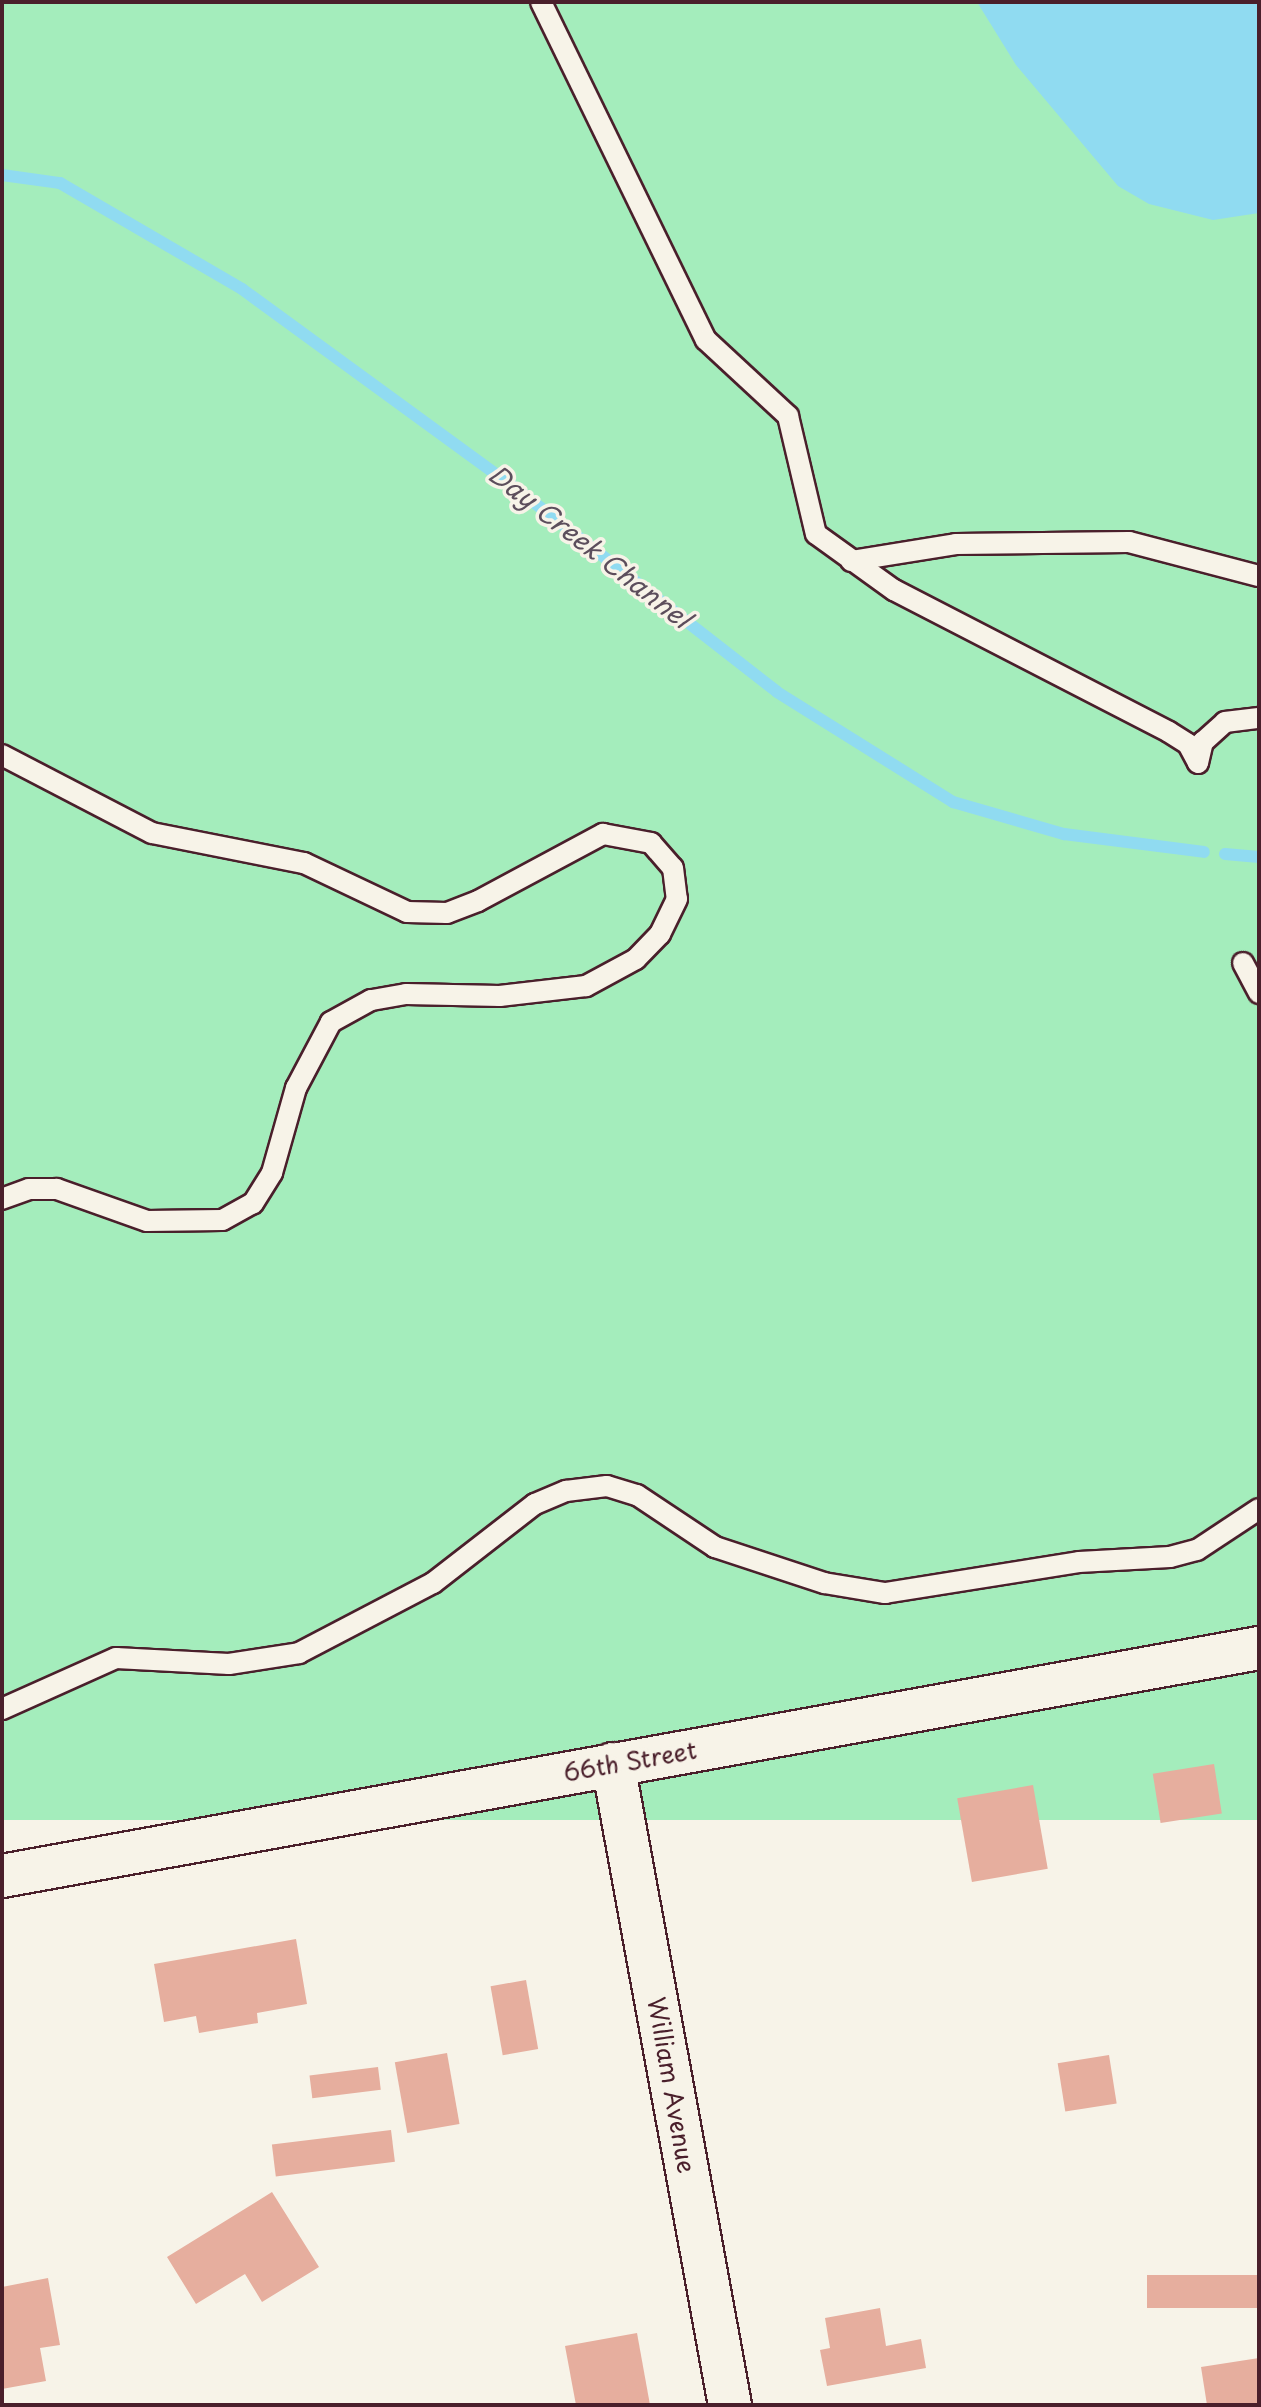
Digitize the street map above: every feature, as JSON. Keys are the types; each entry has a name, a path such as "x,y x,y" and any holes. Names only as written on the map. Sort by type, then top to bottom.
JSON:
{"street":[{"name":"66th Street","path":"2,1876 1259,1648"},
{"name":"William Avenue","path":"613,1764 730,2405"}],"lane":[{"path":"541,2 685,305 706,340 788,416 816,534 894,590 1169,732 1188,744 1198,763 1203,742 1225,722 1259,718"},
{"path":"851,561 956,544 1084,540 1129,542 1259,576"},
{"path":"2,755 152,833 304,863 407,912 447,913 478,901 603,834 651,843 673,868 677,899 660,934 636,959 586,986 500,996 406,994 371,1000 331,1022 296,1088 272,1173 253,1203 222,1220 147,1221 57,1189 29,1189 2,1199"},
{"path":"1243,963 1259,993"},
{"path":"2,1709 116,1658 229,1664 299,1653 433,1583 526,1510 566,1491 607,1486 637,1495 715,1547 824,1583 885,1593 1079,1562 1170,1557 1197,1550 1259,1509"}],"green space":[{"path":"2,2 1259,2 1259,1820 2,1820"}],"water":[{"path":"977,2 1259,2 1259,213 1213,220 1149,204 1118,186 1016,65"}],"building":[{"path":"1214,1764 1222,1813 1161,1823 1153,1774"},
{"path":"1033,1785 1048,1869 972,1882 957,1798"},
{"path":"296,1939 307,2004 257,2013 258,2023 199,2033 196,2016 164,2022 154,1964"},
{"path":"526,1980 538,2049 503,2055 491,1986"},
{"path":"447,2053 460,2124 407,2133 395,2062"},
{"path":"1109,2055 1117,2103 1065,2112 1058,2063"},
{"path":"378,2067 381,2090 312,2098 310,2075"},
{"path":"391,2130 395,2162 276,2176 272,2145"},
{"path":"272,2192 319,2267 262,2302 245,2274 196,2304 167,2257"},
{"path":"1147,2275 1259,2275 1259,2308 1147,2308"},
{"path":"48,2278 60,2345 40,2348 46,2381 2,2389 2,2287"},
{"path":"880,2308 886,2346 921,2339 926,2368 827,2386 820,2350 830,2348 825,2318"},
{"path":"637,2333 650,2405 576,2405 565,2346"},
{"path":"1259,2358 1259,2405 1207,2405 1201,2367"}],"waterway":[{"name":"Day Creek Channel","path":"2,175 60,183 242,289 514,487 777,692 953,802 1064,834 1204,852"},
{"name":"Day Creek Channel","path":"1225,854 1259,857"}]}
